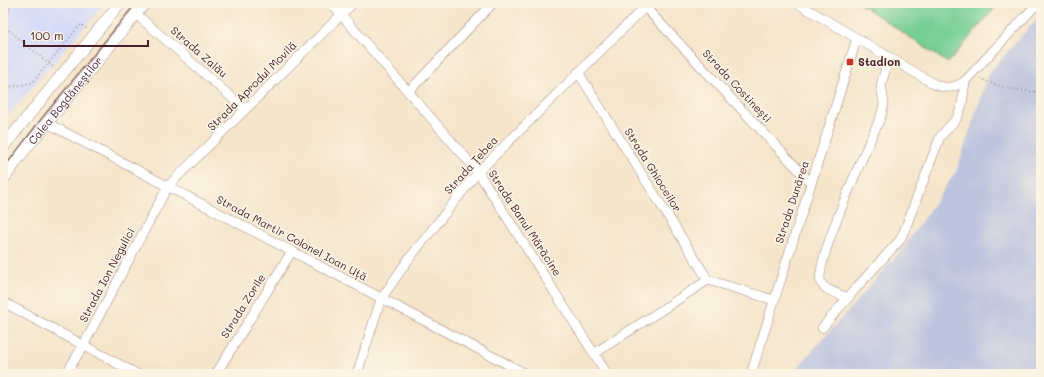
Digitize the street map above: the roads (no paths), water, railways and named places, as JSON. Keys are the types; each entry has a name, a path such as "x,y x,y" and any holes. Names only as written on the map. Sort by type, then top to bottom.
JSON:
{"main road":[{"name":"Calea Bogdăneștilor","path":"3,147 120,3"},
{"name":"Calea Bogdăneștilor","path":"3,180 24,151 145,3"}],"street":[{"name":"Strada Banul Mărăcine","path":"331,3 478,172 608,374"},
{"name":"Strada Aprodul Movilă","path":"168,186 353,3"},
{"path":"408,92 493,3"},
{"path":"797,3 936,85 945,88 953,88 965,81 1038,3"},
{"name":"Strada Țebea","path":"357,374 380,299 413,254 478,172 647,5"},
{"name":"Strada Costinești","path":"647,5 811,183"},
{"name":"Strada Zalău","path":"136,14 245,109"},
{"name":"Strada Dunărea","path":"751,374 857,38"},
{"path":"848,298 827,289 821,284 820,274 833,228 881,116 884,104 881,85 889,57"},
{"name":"Strada Ghioceilor","path":"578,72 708,280"},
{"path":"822,328 900,240 940,137 957,118 962,105 965,81"},
{"name":"Strada Martir Colonel Ioan Uță","path":"47,123 292,251 380,299 526,374"},
{"name":"Strada Ion Negulici","path":"66,374 83,346 168,186"},
{"name":"Strada Zorile","path":"216,374 292,251"},
{"path":"595,352 708,280 774,300"},
{"path":"3,302 137,374"}],"tram line":[{"path":"3,169 41,119 136,3"}],"place":[{"name":"Stadion","path":"850,62"}]}
